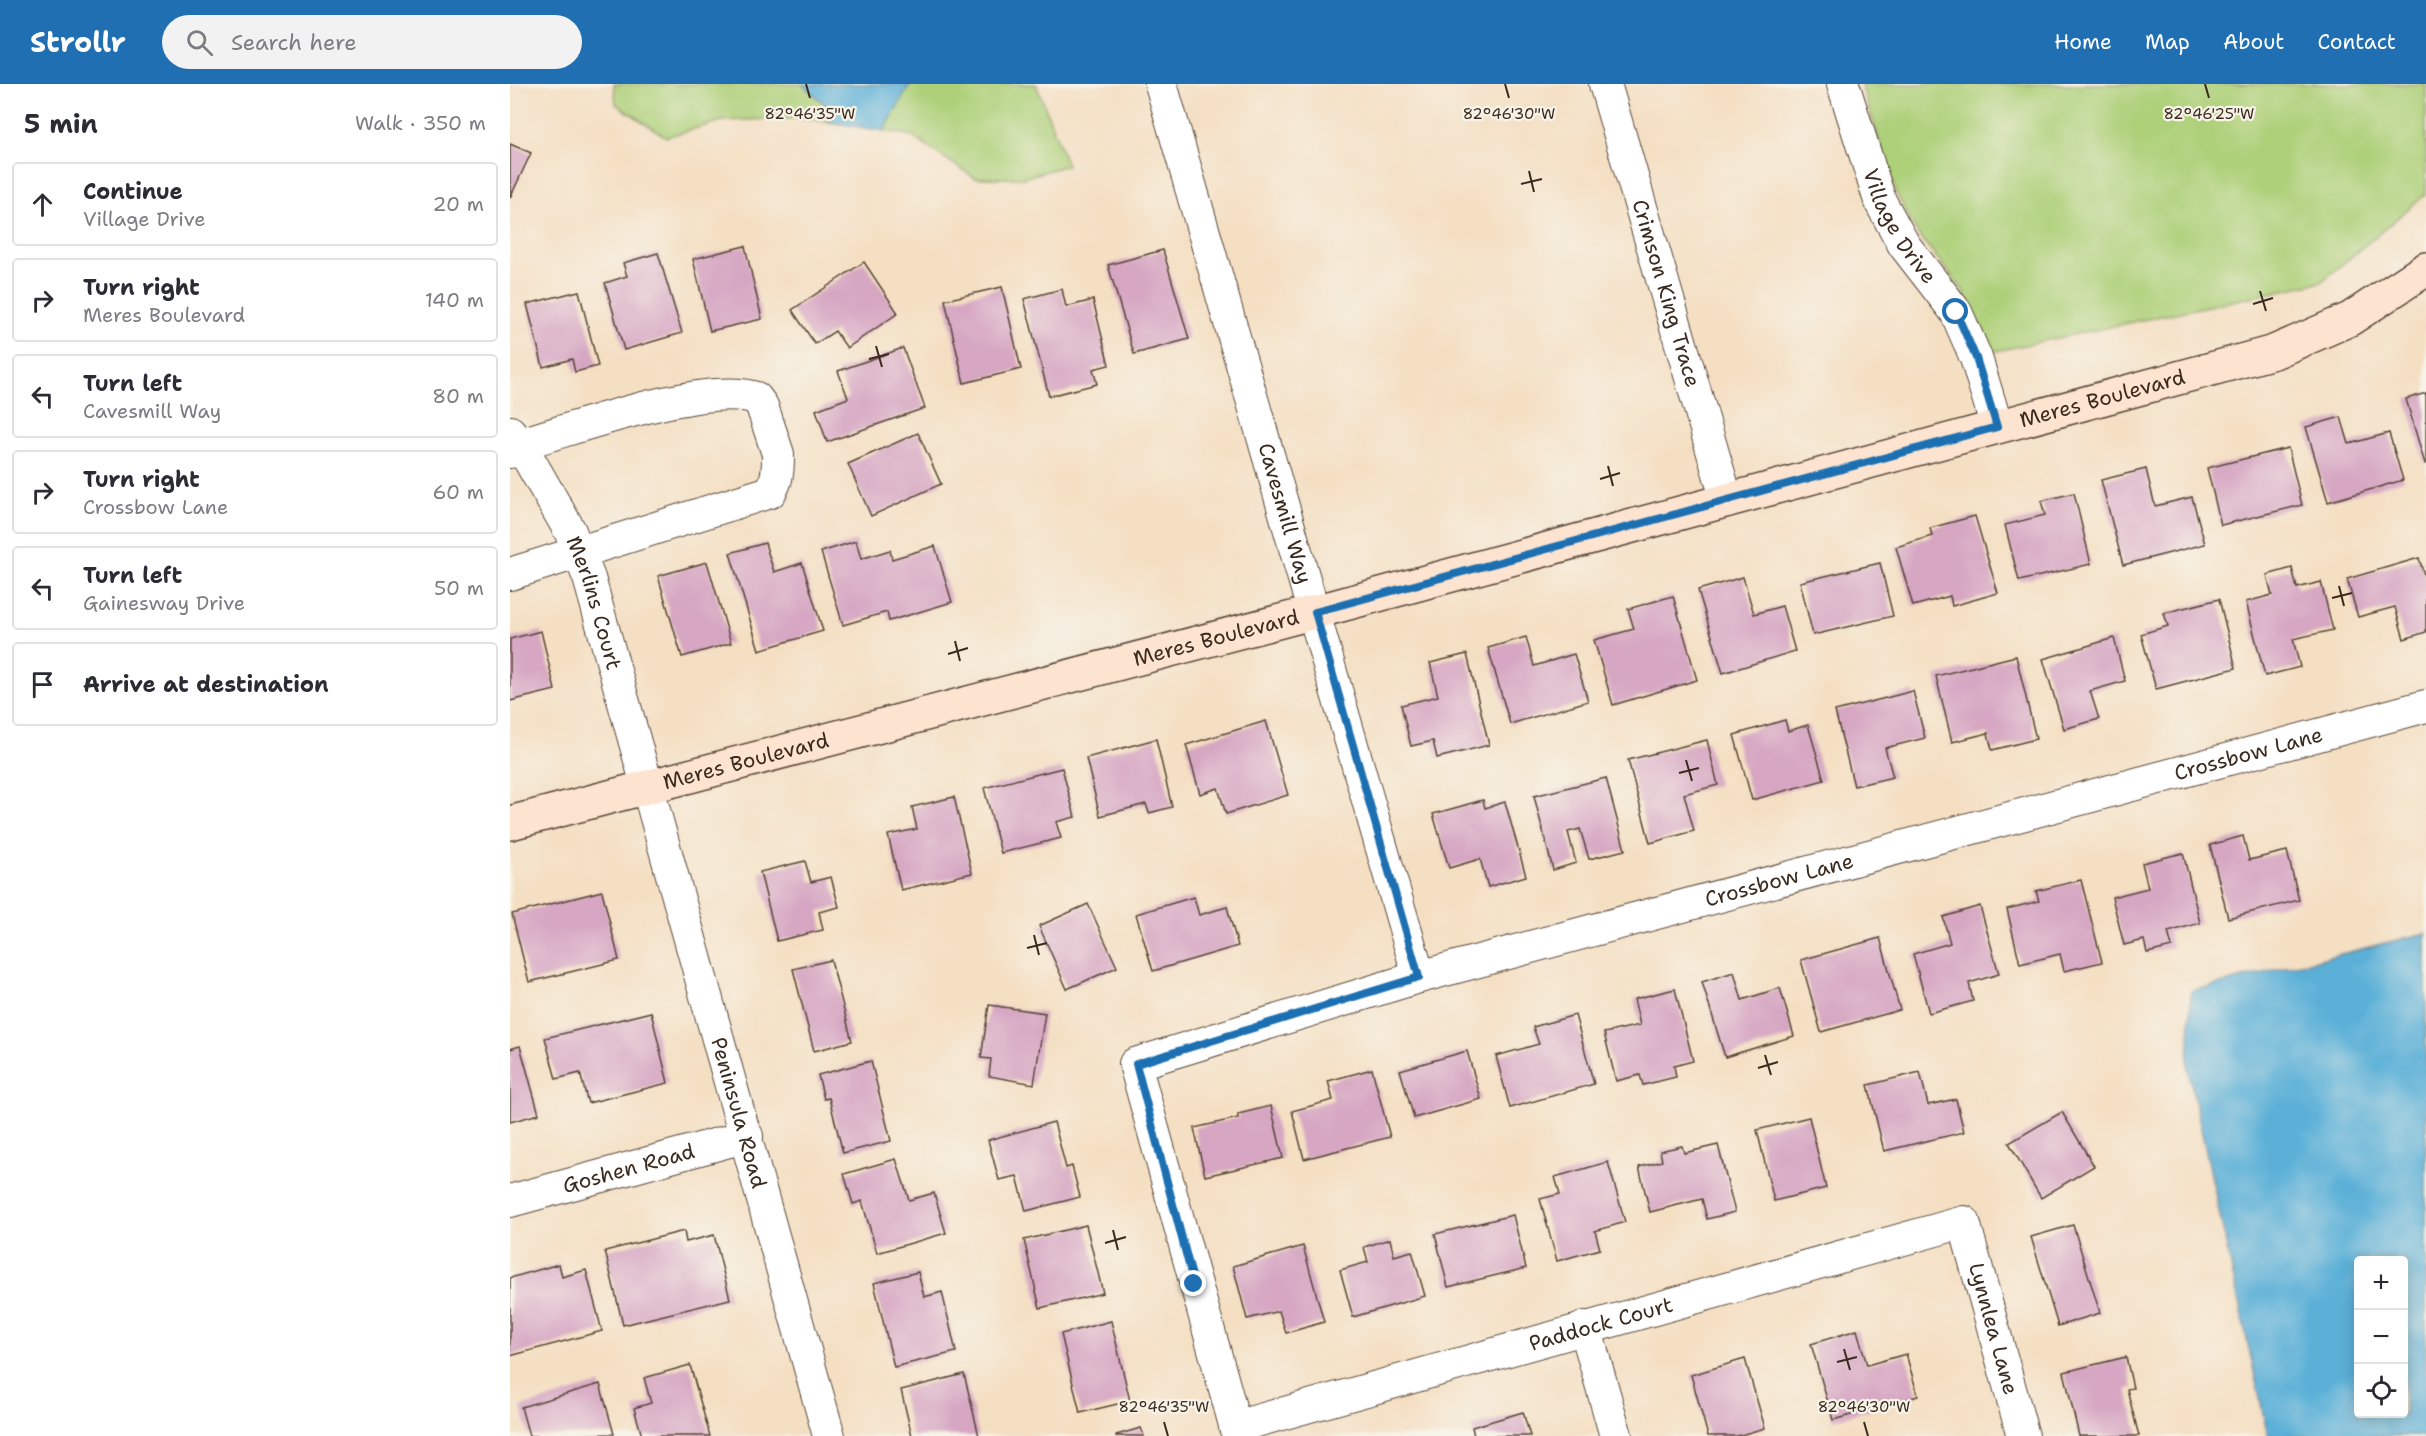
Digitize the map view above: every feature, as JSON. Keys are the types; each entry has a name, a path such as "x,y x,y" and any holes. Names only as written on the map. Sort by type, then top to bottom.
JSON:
{"street":[{"name":"Cavesmill Way","path":"1161,84 1419,977"},
{"name":"Crimson King Trace","path":"1605,84 1727,501"},
{"name":"Village Drive","path":"1844,84 1880,201 1904,245 1956,312 1976,358 1997,427"},
{"name":"Meres Boulevard","path":"510,823 1315,612 2274,352 2350,319 2426,269"},
{"path":"510,574 580,554 770,492 776,483 778,454 762,406 756,398 739,394 673,401 513,443"},
{"name":"Merlins Court","path":"513,443 580,554 647,788"},
{"name":"Crossbow Lane","path":"1236,1432 1136,1064 1419,977 2426,706"},
{"name":"Peninsula Road","path":"647,788 747,1136 829,1436"},
{"name":"Goshen Road","path":"510,1201 747,1136"},
{"name":"Paddock Court","path":"1236,1432 1585,1327 1964,1222"},
{"name":"Lynnlea Lane","path":"1964,1222 2023,1436"},
{"path":"1585,1327 1616,1436"}],"green space":[{"path":"614,84 802,84 827,106 829,122 803,118 722,121 666,137 616,104"},
{"path":"910,84 1036,84 1067,165 1023,178 975,178 910,135 884,131"},
{"path":"1861,84 2426,84 2426,194 2321,282 1992,352 1963,290 1917,233 1896,193"}],"water":[{"path":"802,84 910,84 884,131 829,122 827,106"},
{"path":"2426,933 2426,1436 2268,1436 2188,1069 2191,991"}],"building":[{"path":"510,144 531,153 510,198"},
{"path":"745,246 762,319 710,331 693,259"},
{"path":"1163,250 1189,339 1134,354 1108,265"},
{"path":"658,253 682,333 624,350 605,283 627,276 623,263"},
{"path":"864,262 898,313 847,348 835,331 815,344 792,310"},
{"path":"1002,287 1021,369 964,383 945,300"},
{"path":"1062,289 1066,307 1093,300 1109,365 1093,369 1097,384 1049,396 1024,299"},
{"path":"579,291 598,366 575,372 572,359 543,367 527,304"},
{"path":"903,348 925,408 827,442 816,410 848,398 838,371"},
{"path":"2426,393 2426,464 2425,464 2406,399"},
{"path":"2341,417 2349,444 2389,433 2403,480 2328,502 2306,427"},
{"path":"918,433 941,484 871,516 848,464"},
{"path":"2288,448 2302,505 2221,525 2207,468"},
{"path":"2146,469 2155,506 2192,497 2205,544 2123,565 2101,480"},
{"path":"2074,493 2091,564 2019,581 2005,525 2045,515 2041,501"},
{"path":"1975,516 1998,593 1952,606 1950,596 1913,606 1896,547 1932,536 1930,528"},
{"path":"856,541 861,559 890,550 892,559 935,546 952,602 889,621 887,612 843,625 821,552"},
{"path":"765,543 774,572 802,563 823,631 759,650 730,553"},
{"path":"2419,558 2426,582 2426,632 2404,639 2395,607 2358,617 2347,579"},
{"path":"707,562 731,643 682,657 658,576"},
{"path":"1880,563 1893,616 1813,635 1800,582"},
{"path":"2292,568 2297,588 2321,582 2333,630 2293,639 2300,667 2265,676 2246,602 2272,595 2267,575"},
{"path":"1743,577 1754,614 1782,606 1795,651 1723,673 1698,590"},
{"path":"1673,596 1697,680 1613,705 1594,640 1634,629 1628,609"},
{"path":"2219,599 2236,668 2156,689 2141,634 2168,626 2164,613"},
{"path":"541,631 555,690 510,701 510,639"},
{"path":"1526,637 1534,666 1574,654 1588,701 1510,724 1488,648"},
{"path":"2114,638 2125,681 2090,691 2099,719 2064,729 2043,659"},
{"path":"1467,654 1489,745 1437,758 1433,741 1411,746 1401,705 1438,696 1430,663"},
{"path":"2016,656 2036,739 1992,750 1988,733 1952,742 1936,676"},
{"path":"1913,691 1925,738 1885,748 1893,777 1854,786 1835,711"},
{"path":"1785,720 1788,731 1808,725 1824,780 1752,800 1734,735"},
{"path":"1266,721 1288,795 1226,814 1218,788 1200,794 1186,745"},
{"path":"1156,739 1172,807 1149,813 1146,804 1100,816 1086,758"},
{"path":"1707,740 1718,785 1684,794 1694,831 1650,843 1628,760"},
{"path":"1062,768 1075,817 1056,822 1061,838 1001,853 984,788"},
{"path":"1606,778 1625,850 1589,859 1580,829 1568,832 1576,863 1553,870 1534,796"},
{"path":"954,797 972,873 901,890 888,835 917,829 912,807"},
{"path":"1483,800 1485,808 1505,802 1526,876 1488,887 1480,859 1449,868 1433,814"},
{"path":"2243,836 2249,860 2287,851 2299,900 2228,918 2210,845"},
{"path":"2183,853 2200,923 2168,932 2172,947 2147,953 2144,940 2124,945 2112,897 2148,888 2142,863"},
{"path":"805,861 811,882 831,877 839,907 819,912 823,930 777,941 760,872"},
{"path":"2081,880 2102,962 2064,971 2060,954 2020,964 2007,909 2039,901 2036,891"},
{"path":"602,891 619,960 529,982 512,914"},
{"path":"1194,897 1199,915 1227,907 1238,946 1153,971 1136,914"},
{"path":"1088,904 1117,967 1067,989 1039,926"},
{"path":"1980,906 1999,974 1969,983 1973,1001 1929,1013 1913,954 1950,943 1943,917"},
{"path":"1880,938 1900,1010 1821,1032 1801,960"},
{"path":"831,960 852,1041 814,1051 793,969"},
{"path":"1734,972 1742,1000 1780,988 1794,1036 1725,1057 1702,982"},
{"path":"1675,989 1693,1061 1674,1066 1676,1077 1643,1085 1640,1075 1616,1081 1604,1033 1640,1025 1634,999"},
{"path":"989,1005 1045,1013 1034,1084 989,1076 991,1059 981,1058"},
{"path":"651,1012 668,1083 588,1103 580,1073 556,1079 545,1038"},
{"path":"1575,1015 1594,1084 1510,1108 1496,1056 1539,1044 1533,1027"},
{"path":"520,1046 539,1114 510,1122 510,1049"},
{"path":"1467,1051 1481,1099 1414,1118 1400,1070"},
{"path":"871,1061 891,1141 843,1153 829,1098 824,1099 818,1075"},
{"path":"1372,1069 1390,1137 1304,1159 1292,1111 1333,1100 1328,1081"},
{"path":"1920,1072 1928,1105 1956,1099 1964,1132 1884,1151 1868,1085"},
{"path":"1271,1106 1283,1158 1205,1176 1194,1128 1238,1118 1238,1114"},
{"path":"2062,1112 2094,1166 2041,1198 2009,1143"},
{"path":"1809,1117 1826,1188 1774,1201 1757,1130"},
{"path":"1054,1122 1066,1168 1072,1166 1080,1197 1026,1211 1017,1176 999,1180 988,1140"},
{"path":"1718,1145 1735,1212 1707,1219 1702,1199 1650,1212 1639,1167 1662,1161 1660,1151 1682,1146 1684,1153"},
{"path":"896,1159 909,1200 934,1193 946,1233 877,1253 862,1201 853,1204 844,1174"},
{"path":"1608,1162 1625,1222 1595,1231 1600,1249 1557,1261 1540,1199 1560,1194 1555,1177"},
{"path":"1513,1215 1526,1268 1448,1287 1435,1234"},
{"path":"1086,1225 1103,1293 1040,1308 1024,1240"},
{"path":"2073,1225 2100,1313 2058,1326 2031,1237"},
{"path":"684,1231 686,1242 714,1235 730,1299 623,1325 605,1251"},
{"path":"1390,1239 1394,1256 1412,1251 1425,1296 1353,1317 1340,1270 1368,1262 1364,1247"},
{"path":"1303,1246 1324,1322 1286,1333 1279,1311 1247,1319 1233,1266"},
{"path":"559,1264 562,1277 586,1270 602,1331 510,1356 510,1278"},
{"path":"918,1272 924,1297 942,1292 956,1352 894,1367 874,1283"},
{"path":"1111,1321 1130,1401 1080,1413 1061,1334"},
{"path":"1857,1330 1867,1365 1906,1354 1918,1396 1833,1420 1811,1344"},
{"path":"2126,1357 2133,1388 2127,1389 2139,1436 2079,1436 2064,1372"},
{"path":"1745,1359 1765,1428 1737,1436 1708,1436 1691,1375"},
{"path":"690,1365 710,1436 642,1436 634,1408 651,1403 644,1378"},
{"path":"964,1374 979,1436 912,1436 901,1390"},
{"path":"600,1384 614,1434 529,1436 521,1407"},
{"path":"1523,1412 1530,1436 1474,1436 1472,1427"},
{"path":"1141,1428 1144,1436 1116,1436 1116,1435"}],"route":[{"path":"1194,1284 1136,1064 1419,977 1315,612 1997,427 1976,358 1956,312"}]}
